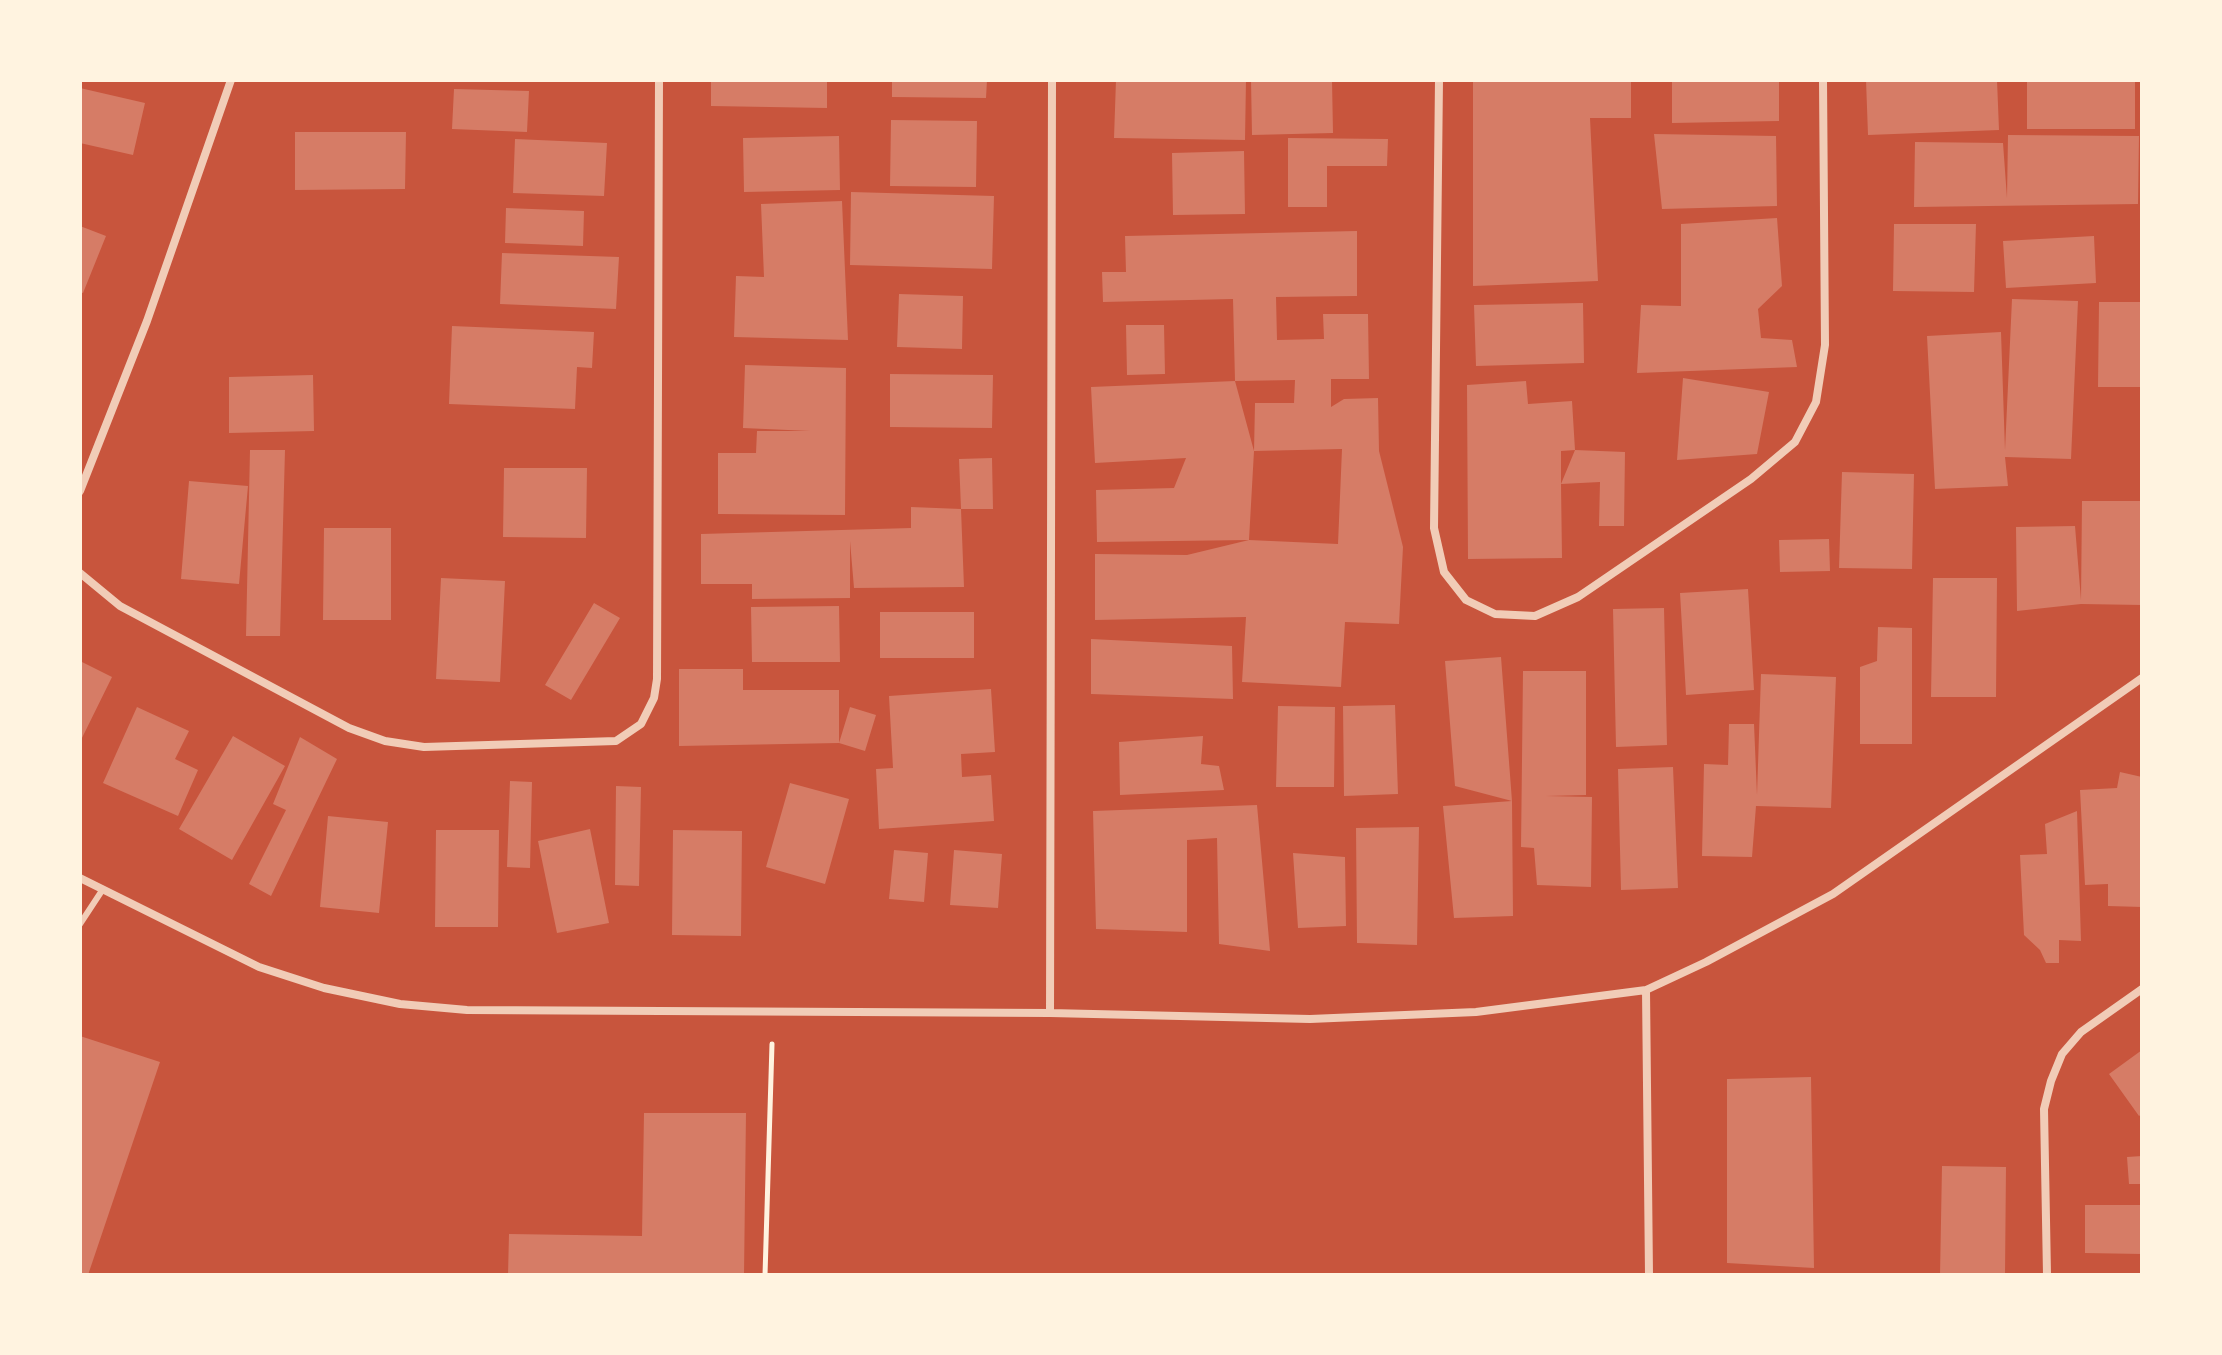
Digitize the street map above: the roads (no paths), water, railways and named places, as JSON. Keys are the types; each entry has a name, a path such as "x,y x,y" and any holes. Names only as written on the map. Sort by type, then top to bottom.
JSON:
{"street":[{"path":"80,491 147,321 231,80"},
{"path":"80,573 120,606 349,728 385,741 424,747 616,741 641,724 654,698 657,679 659,80"},
{"path":"1050,1013 1052,80"},
{"path":"1439,80 1434,528 1444,572 1466,600 1495,614 1535,616 1578,597 1751,479 1795,442 1816,402 1825,345 1823,80"},
{"path":"80,878 259,967 324,988 400,1004 467,1010 773,1014 1050,1013 1310,1019 1476,1012 1646,990 1833,894 2142,678"},
{"path":"2047,1275 2044,1109 2051,1081 2062,1054 2081,1032 2142,989"},
{"path":"1646,990 1649,1275"}],"lane":[{"path":"80,924 103,889"}]}
